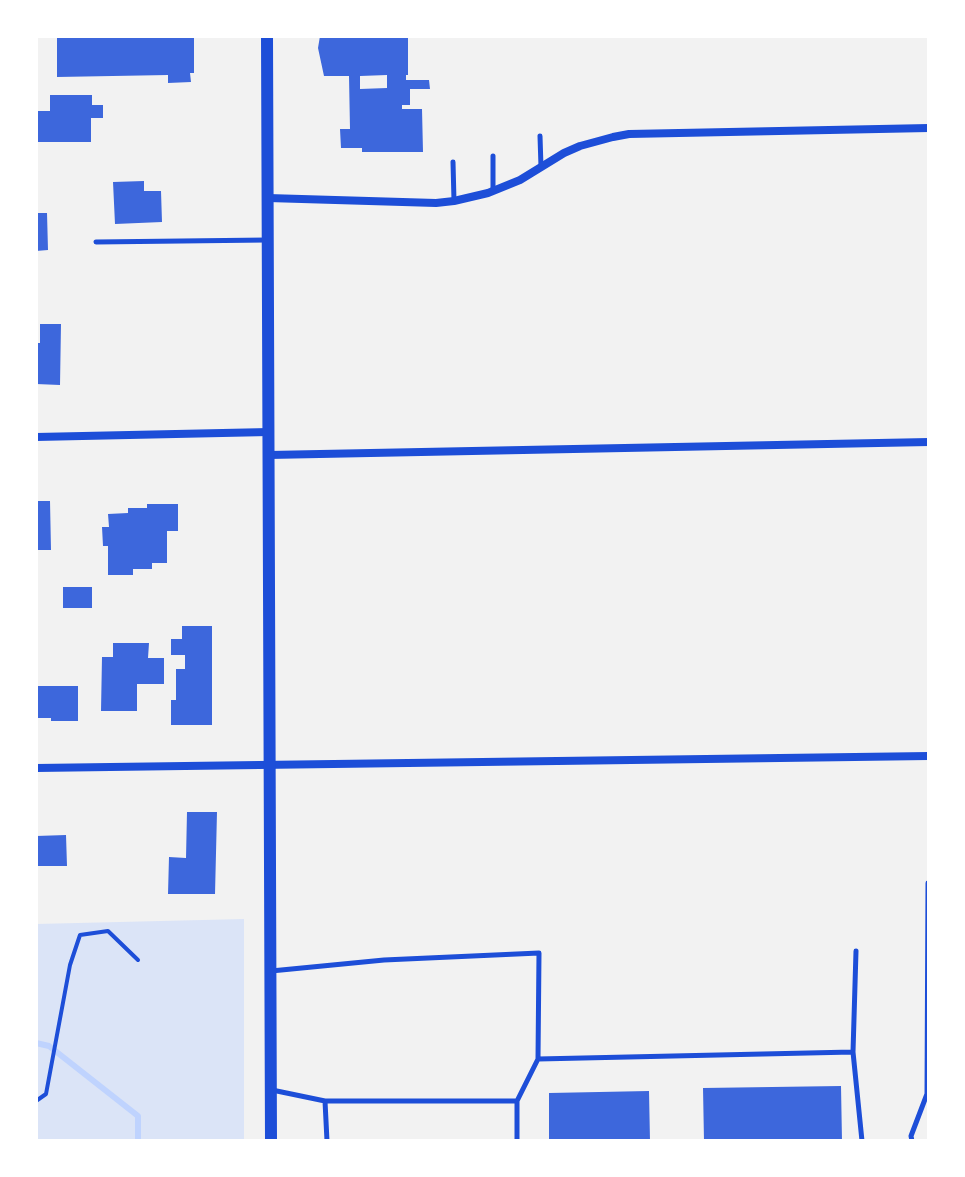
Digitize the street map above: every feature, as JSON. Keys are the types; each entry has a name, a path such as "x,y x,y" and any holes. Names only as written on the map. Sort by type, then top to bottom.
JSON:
{"street":[{"path":"267,36 271,1141"},
{"path":"268,198 454,201 520,180 580,146 629,134 929,128"},
{"path":"36,437 269,432"},
{"path":"269,455 929,442"},
{"path":"36,768 929,756"}],"lane":[{"path":"540,136 541,167"},
{"path":"493,156 493,191"},
{"path":"453,162 454,201"},
{"path":"96,242 268,240"},
{"path":"912,1141 911,1136 927,1094 928,883"},
{"path":"856,951 853,1052 862,1141"},
{"path":"270,971 384,960 539,953 538,1059 517,1101 517,1141"},
{"path":"538,1059 853,1052"},
{"path":"271,1089 325,1101 517,1101"},
{"path":"325,1101 327,1141"}],"path":[{"path":"36,1101 46,1094 70,965 80,935 108,931 138,960"}],"shaded area":[{"path":"244,919 244,1141 36,1141 36,924"}],"building":[{"path":"57,36 194,36 194,73 190,73 191,82 168,83 168,75 57,77"},
{"path":"320,36 408,36 406,80 429,80 430,89 410,89 410,105 402,105 402,109 422,109 423,152 362,152 362,148 341,148 340,129 350,129 349,76 324,76 318,48","holes":["387,75 387,88 360,89 360,76"]},
{"path":"50,95 92,95 92,105 103,105 103,118 91,118 91,142 36,142 36,111 50,111"},
{"path":"144,181 144,191 161,191 162,222 115,224 113,182"},
{"path":"36,213 47,213 48,250 36,251"},
{"path":"40,324 61,324 60,385 36,384 36,343 40,343"},
{"path":"36,501 50,501 51,550 36,550"},
{"path":"147,504 178,504 178,531 167,531 167,563 152,563 152,569 133,569 133,575 108,575 108,546 103,546 102,527 109,527 108,514 128,513 128,508 147,508"},
{"path":"63,587 92,587 92,608 63,608"},
{"path":"182,626 212,626 212,725 171,725 171,700 176,700 176,669 185,669 185,655 171,655 171,639 182,639"},
{"path":"113,643 149,643 148,658 164,658 164,684 137,684 137,711 101,711 102,657 113,657"},
{"path":"36,686 78,686 78,721 36,718"},
{"path":"187,812 217,812 215,894 168,894 169,857 186,858"},
{"path":"66,835 67,866 36,866 36,836"},
{"path":"841,1086 842,1141 704,1141 703,1088"},
{"path":"649,1091 650,1141 549,1141 549,1093"}],"waterway":[{"path":"36,1043 49,1046 138,1116 138,1141"}]}
